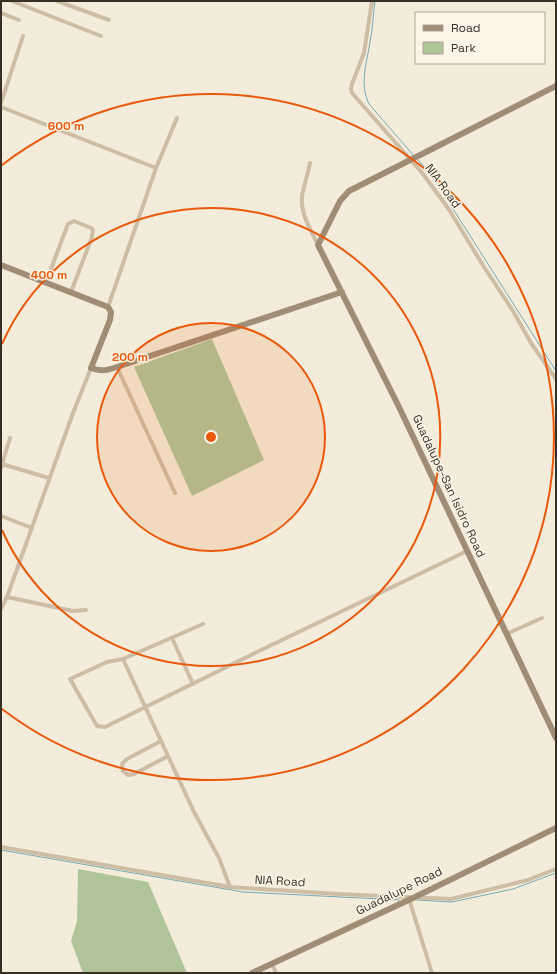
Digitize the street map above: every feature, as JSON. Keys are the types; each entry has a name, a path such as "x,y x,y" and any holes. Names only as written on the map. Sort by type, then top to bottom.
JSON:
{"street":[{"path":"12,1 101,36"},
{"path":"57,1 109,20"},
{"name":"NIA Road","path":"372,1 364,53 351,89 352,92 423,174 448,208 513,311 531,343 556,379"},
{"path":"1,13 19,20"},
{"path":"1,103 23,36"},
{"path":"318,246 340,201 346,193 556,86"},
{"path":"1,107 156,168"},
{"path":"108,308 156,168 177,118"},
{"path":"310,163 302,193 302,208 304,216 318,246"},
{"path":"46,282 68,224 74,221 91,228 92,237 71,292"},
{"name":"Guadalupe-San Isidro Road","path":"318,246 342,292 556,738"},
{"path":"1,265 71,292 108,308 111,312 110,320 73,413 7,597 1,609"},
{"path":"91,368 102,371 117,368 342,292"},
{"path":"117,368 175,494"},
{"path":"10,438 2,462 49,478"},
{"path":"1,516 32,528"},
{"path":"203,624 123,659 107,662 70,679 95,724 100,727 105,727 467,551"},
{"path":"7,597 73,611 86,610"},
{"path":"506,634 542,618"},
{"path":"172,638 192,684"},
{"path":"123,659 194,812 219,858 230,887"},
{"path":"161,741 124,762 122,767 123,771 128,775 134,774 168,756"},
{"name":"Guadalupe Road","path":"252,973 411,899 556,828"},
{"name":"NIA Road","path":"1,847 230,887 411,899 458,898 528,880 556,869"},
{"path":"411,899 432,973"},
{"path":"272,964 276,973"}],"green space":[{"path":"212,339 264,460 192,496 134,367"},
{"path":"78,869 148,882 187,973 83,973 71,941 77,921"}],"waterway":[{"path":"375,1 372,32 364,81 366,96 369,104 414,156"},
{"path":"418,160 441,190 556,371"},
{"path":"1,850 243,892 399,900"},
{"path":"417,900 452,902 513,889 556,873"}]}
